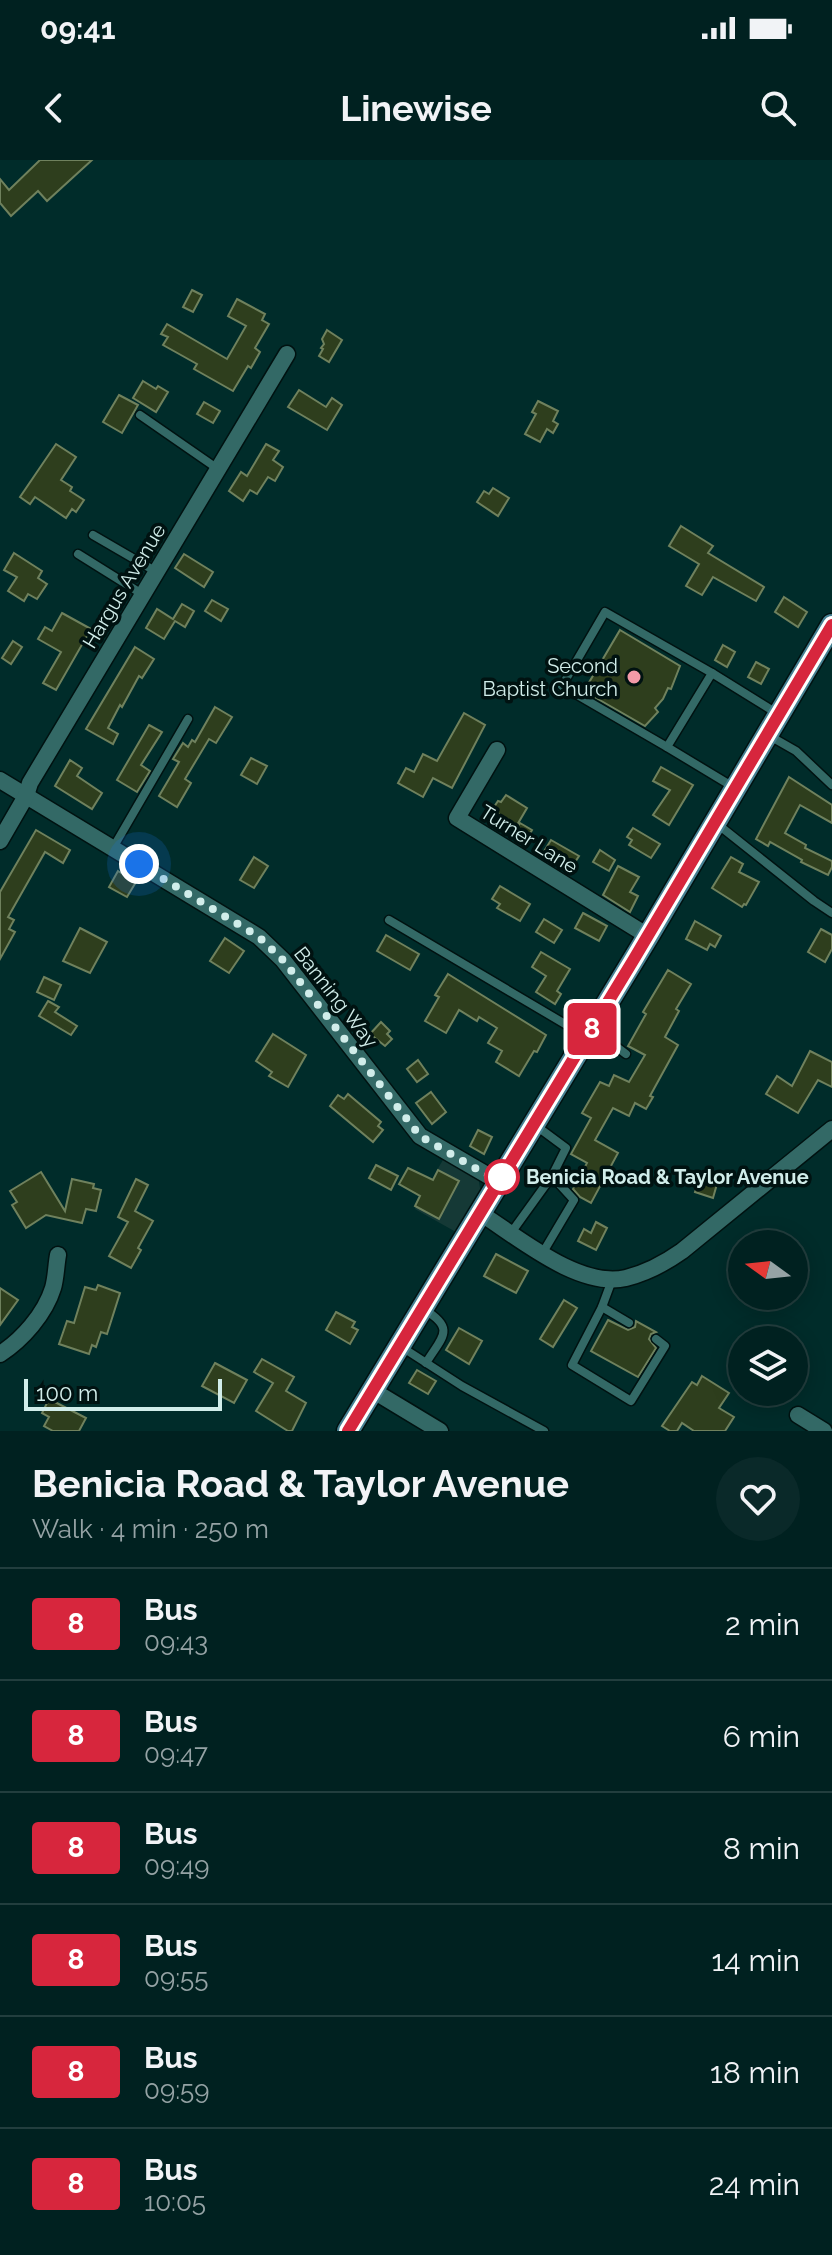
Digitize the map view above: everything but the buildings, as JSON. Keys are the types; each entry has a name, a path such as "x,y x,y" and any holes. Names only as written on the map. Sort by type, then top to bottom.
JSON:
{"main road":[{"path":"348,1431 535,1125 832,625"}],"street":[{"name":"Hargus Avenue","path":"0,841 26,796 30,783 287,354"},
{"name":"Turner Lane","path":"497,750 457,818 648,936"},
{"name":"Banning Way","path":"0,780 268,945 420,1136 499,1182"},
{"path":"480,1213 542,1254 586,1276 624,1278 664,1263 682,1251 832,1129"},
{"path":"0,1354 15,1343 46,1302 53,1288 58,1255"},
{"path":"372,1390 440,1431"},
{"path":"798,1415 824,1431"}],"lane":[{"path":"140,415 218,469"},
{"path":"93,535 155,571"},
{"path":"78,554 142,594"},
{"path":"735,789 562,686 605,612 779,715"},
{"path":"667,747 712,673"},
{"path":"113,848 188,719"},
{"path":"767,734 796,751 832,785"},
{"path":"716,822 832,913"},
{"path":"389,920 626,1054"},
{"path":"511,1233 552,1176 566,1148 535,1125"},
{"path":"542,1254 574,1200 552,1176"},
{"path":"612,1279 602,1307 572,1365 631,1401 665,1346 656,1339"},
{"path":"602,1307 629,1323"},
{"path":"422,1308 444,1326 444,1332 426,1363"},
{"path":"399,1346 462,1386 544,1431"}],"shaded area":[{"path":"444,1158 478,1176 481,1194 456,1232 415,1209"}],"bus line":[{"name":"8","path":"348,1431 832,625"}],"place":[{"name":"Second Baptist Church","path":"634,677"},
{"name":"Benicia Road & Taylor Avenue","path":"502,1177"}],"route":[{"path":"139,864 259,937 283,960 420,1136 499,1182 502,1177"}]}
